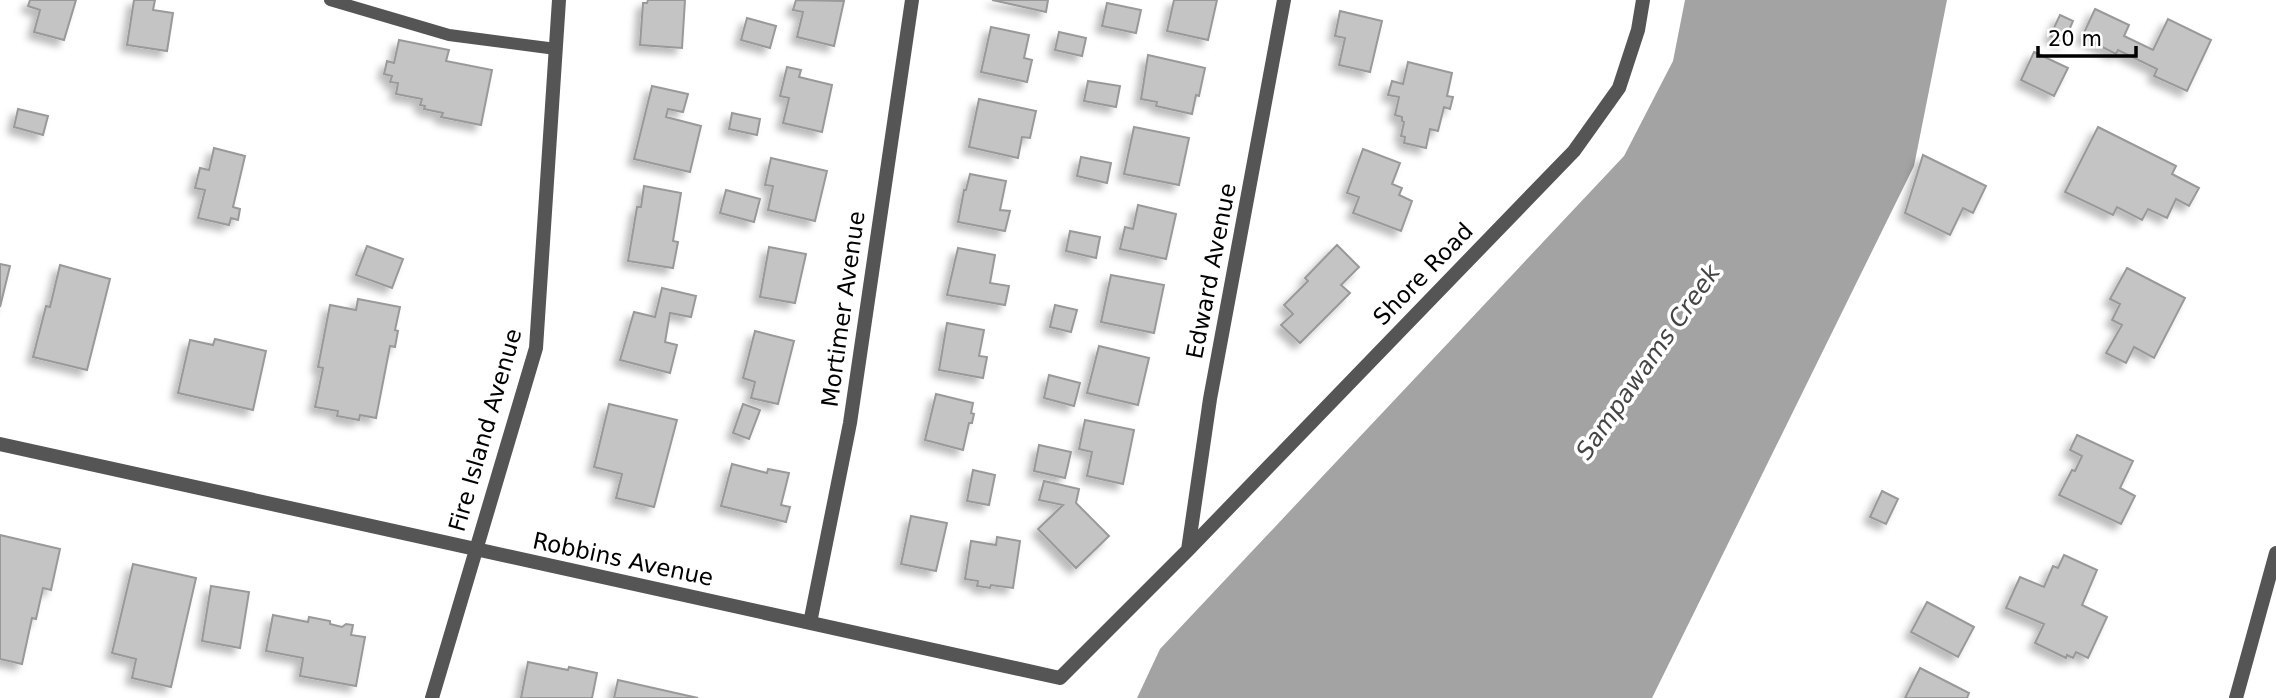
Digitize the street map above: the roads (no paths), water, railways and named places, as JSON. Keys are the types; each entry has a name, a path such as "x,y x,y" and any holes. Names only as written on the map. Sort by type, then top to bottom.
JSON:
{"street":[{"name":"Fire Island Avenue","path":"432,698 536,348 559,0"},
{"name":"Mortimer Avenue","path":"810,623 850,423 912,0"},
{"name":"Edward Avenue","path":"1188,550 1210,399 1284,0"},
{"name":"Shore Road","path":"1188,550 1574,151 1619,88 1638,30 1643,0"},
{"name":"Robbins Avenue","path":"0,444 1060,678 1188,550"},
{"path":"2236,698 2276,554"}],"lane":[{"path":"330,0 449,35 556,49"}],"water":[{"name":"Sampawams Creek","path":"1685,0 1947,0 1914,166 1652,698 1137,698 1160,649 1624,156 1673,61"}]}
